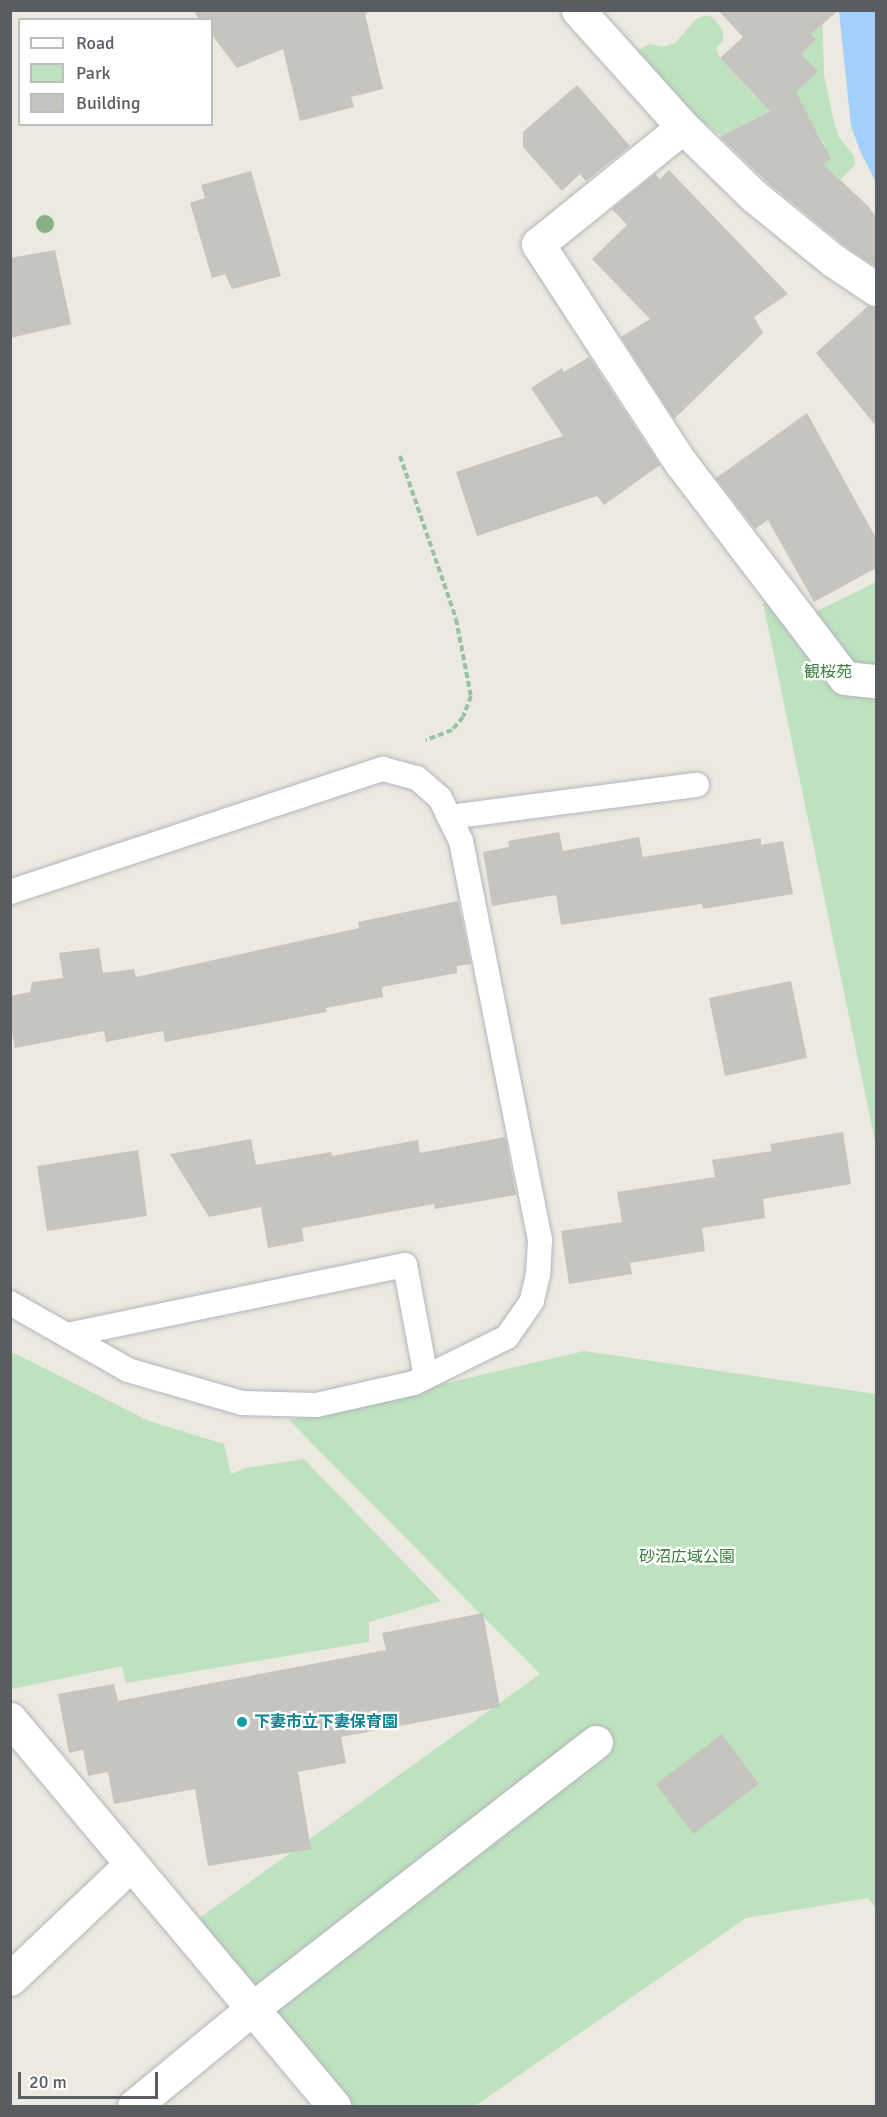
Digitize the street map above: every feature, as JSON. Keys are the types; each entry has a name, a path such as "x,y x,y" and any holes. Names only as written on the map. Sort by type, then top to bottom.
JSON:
{"street":[{"path":"578,10 683,127 754,196 834,261 876,289"},
{"path":"683,127 538,244 681,463 845,678 876,681"},
{"path":"10,1719 334,2106"},
{"path":"134,2106 253,2008 596,1742"},
{"path":"10,1979 131,1864"}],"lane":[{"path":"10,891 383,769 417,778 440,798 461,841 540,1240 538,1275 532,1301 507,1337 414,1383 316,1406 242,1403 128,1370 10,1303"},
{"path":"449,817 697,785"},
{"path":"67,1335 405,1265 426,1377"}],"path":[{"path":"400,456 456,619 471,696 463,717 452,730 432,739 421,740"}],"green space":[{"path":"806,11 822,11 824,75 834,123 839,137 854,156 855,165 840,180 811,154 825,146 797,96 722,136 677,102 648,74 637,51 649,44 663,47 675,43 696,19 707,15 714,18 723,31 723,41 716,48 720,58 766,107 817,71 801,54 816,40 811,34 820,26"},
{"name":"観桜苑","path":"876,582 876,1146 763,603 801,619"},
{"name":"砂沼広域公園","path":"584,1351 876,1394 876,1909 868,1898 746,1918 475,2106 334,2106 187,1927 540,1674 289,1420"},
{"path":"14,1353 149,1421 224,1444 231,1474 246,1468 304,1459 441,1601 369,1622 369,1642 126,1683 122,1666 12,1689 10,1356"}],"water":[{"path":"839,11 876,11 876,182 860,151 851,126"}],"building":[{"path":"193,10 372,10 365,14 383,89 351,97 354,107 300,121 283,49 237,68 213,36 213,18 199,18"},
{"path":"718,10 839,10 811,34 816,40 801,54 818,71 796,92 831,159 823,164 868,206 876,217 876,267 845,246 772,186 720,137 770,111 720,58 743,37"},
{"path":"577,85 630,146 586,181 580,174 562,191 523,147 523,132"},
{"path":"669,170 788,294 754,317 763,333 674,419 621,337 650,319 592,259 627,225 612,209 655,174 660,179"},
{"path":"251,171 281,276 232,289 225,274 212,278 190,203 205,198 201,185"},
{"path":"55,250 71,324 10,338 10,258"},
{"path":"868,306 876,307 876,426 816,353"},
{"path":"589,357 660,465 604,505 597,496 477,536 456,472 563,436 531,388 562,368 564,372"},
{"path":"807,413 876,538 876,568 814,602 768,520 755,529 716,478"},
{"path":"559,832 563,851 639,837 643,857 761,838 761,845 783,841 793,894 703,909 702,904 561,925 556,895 492,906 483,852 509,847 508,841"},
{"path":"458,901 471,964 457,966 457,973 382,987 383,997 326,1008 327,1012 165,1042 163,1031 106,1042 104,1031 15,1048 10,1022 10,996 30,992 32,982 63,978 59,953 99,948 103,973 134,969 136,977 359,928 358,922"},
{"path":"791,981 807,1058 725,1076 709,998"},
{"path":"843,1132 851,1184 763,1199 765,1218 702,1228 705,1251 630,1263 632,1274 569,1284 561,1231 622,1222 617,1192 715,1177 712,1160 772,1151 770,1144"},
{"path":"505,1137 516,1195 435,1209 434,1204 302,1228 304,1241 268,1248 261,1207 209,1217 170,1154 251,1139 256,1165 331,1152 332,1156 418,1140 420,1153"},
{"path":"138,1150 147,1216 47,1231 37,1166"},
{"name":"下妻市立下妻保育園","path":"483,1613 500,1707 341,1737 346,1763 298,1772 311,1849 208,1866 195,1789 114,1804 108,1772 88,1776 83,1750 69,1753 58,1694 114,1684 118,1701 386,1650 382,1633"},
{"path":"722,1734 759,1784 693,1834 656,1784"}],"place":[{"name":"下妻市立下妻保育園","path":"242,1722"}]}
